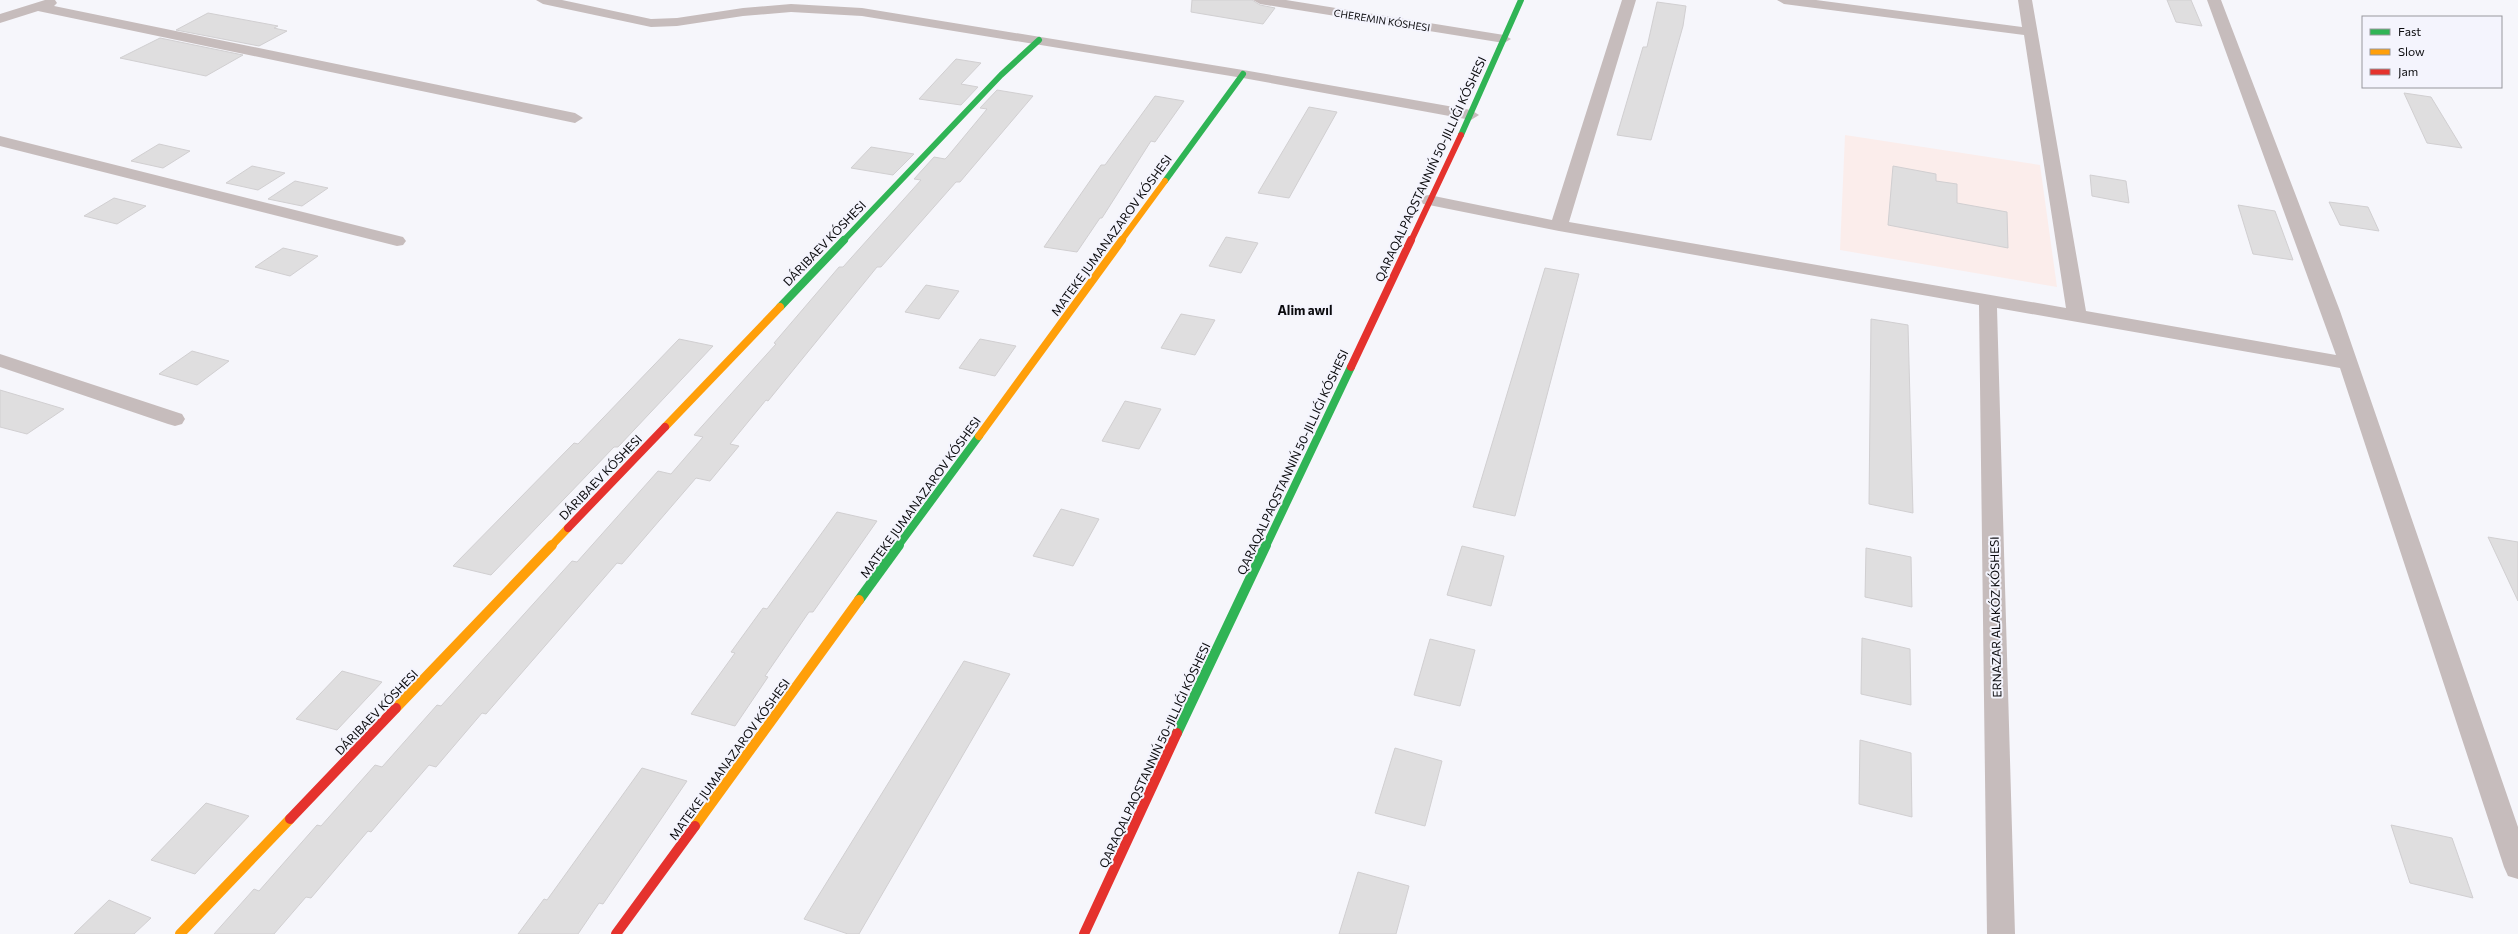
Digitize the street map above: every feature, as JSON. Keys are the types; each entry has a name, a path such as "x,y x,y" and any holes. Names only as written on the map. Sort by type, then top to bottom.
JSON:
{"street":[{"path":"0,19 60,0"},
{"path":"543,0 651,23 678,22 743,12 798,9 862,12 1243,74 1471,115"},
{"name":"CHEREMIN KÓSHESI","path":"1260,0 1504,39"},
{"path":"1084,934 1197,690 1429,200 1471,115 1521,0"},
{"path":"1559,226 1629,0"},
{"path":"1784,0 1829,3 2030,32"},
{"path":"2025,0 2077,316"},
{"path":"2214,0 2349,362 2518,867"},
{"path":"38,8 575,118"},
{"name":"DÁRIBAEV KÓSHESI","path":"180,934 1001,75 1039,40"},
{"name":"MATEKE JUMANAZAROV KÓSHESI","path":"616,934 1243,74"},
{"path":"0,141 397,241"},
{"path":"1429,200 1559,226 2349,362"},
{"name":"ERNAZAR ALAKÓZ KÓSHESI","path":"1988,300 2001,934"},
{"path":"0,360 175,419"}],"shaded area":[{"path":"1845,135 2040,165 2057,287 1840,250"}],"building":[{"path":"1192,0 1252,0 1260,5 1275,8 1263,24 1191,12"},
{"path":"2167,0 2191,0 2202,26 2176,22"},
{"path":"1657,2 1686,6 1683,26 1651,140 1617,135 1643,47 1647,47"},
{"path":"208,13 278,26 274,28 287,31 259,46 176,30"},
{"path":"160,38 243,55 206,76 120,58"},
{"path":"956,59 981,63 961,84 978,87 961,105 919,99"},
{"path":"997,90 1033,96 960,182 956,182 881,267 877,267 768,401 766,400 730,444 739,446 710,481 696,478 622,564 617,563 486,714 482,713 436,767 429,765 371,832 368,831 311,898 306,897 274,934 214,934 254,889 259,891 317,825 321,826 375,765 382,767 437,705 441,706 572,561 577,562 658,471 671,474 703,437 694,435 776,344 774,343 839,267 843,267 921,180 914,179 934,157 945,159 948,156 987,109 980,108"},
{"path":"2404,93 2431,97 2462,148 2427,143"},
{"path":"1155,96 1184,101 1155,142 1151,141 1102,218 1100,218 1077,252 1044,247 1101,165 1105,165"},
{"path":"1309,107 1337,112 1289,198 1258,193"},
{"path":"159,144 190,151 163,168 131,161"},
{"path":"871,147 914,154 893,175 851,168"},
{"path":"252,166 285,173 258,190 226,183"},
{"path":"1893,166 1936,174 1936,181 1957,184 1957,203 2007,212 2008,248 1888,225"},
{"path":"2090,175 2126,181 2129,203 2092,196"},
{"path":"295,181 328,188 302,206 268,199"},
{"path":"114,198 146,206 117,224 84,216"},
{"path":"2329,202 2368,207 2379,231 2340,225"},
{"path":"2238,205 2275,211 2293,260 2253,254"},
{"path":"1226,237 1258,243 1241,273 1209,266"},
{"path":"283,248 318,256 290,276 255,267"},
{"path":"1545,268 1579,274 1515,516 1473,507"},
{"path":"926,285 959,291 939,319 905,312"},
{"path":"1181,314 1215,320 1195,355 1161,348"},
{"path":"1871,319 1908,325 1913,513 1869,504"},
{"path":"679,339 713,346 618,447 614,447 491,575 453,566 574,443 578,444"},
{"path":"980,339 1016,346 995,376 959,368"},
{"path":"192,351 229,361 197,385 159,374"},
{"path":"0,390 64,409 27,434 0,427"},
{"path":"1125,401 1161,409 1139,449 1102,441"},
{"path":"1061,509 1099,519 1073,566 1033,556"},
{"path":"837,512 877,521 813,612 809,612 765,676 768,677 735,726 691,714 735,653 731,652 763,608 767,609"},
{"path":"2488,537 2518,542 2518,601"},
{"path":"1462,546 1504,556 1491,606 1447,595"},
{"path":"1866,548 1911,557 1912,607 1865,597"},
{"path":"1862,638 1910,649 1911,705 1861,694"},
{"path":"1430,639 1475,650 1460,706 1414,695"},
{"path":"964,661 1010,674 859,934 848,934 804,919"},
{"path":"342,671 382,682 337,730 296,719"},
{"path":"1860,740 1911,753 1912,817 1859,804"},
{"path":"1395,748 1442,761 1425,826 1375,813"},
{"path":"642,768 687,781 603,904 599,903 578,934 518,934 544,899 547,900"},
{"path":"206,803 249,816 195,874 151,860"},
{"path":"2391,825 2452,838 2473,898 2410,883"},
{"path":"1358,872 1409,886 1396,934 1339,934"},
{"path":"109,900 151,918 134,934 74,934"}],"traffic: fast":[{"path":"1461,135 1521,0"},
{"path":"780,307 1001,75 1039,40"},
{"path":"1165,181 1243,74"},
{"path":"1177,733 1351,367"},
{"path":"859,600 979,436"}],"traffic: slow":[{"path":"979,436 1165,181"},
{"path":"665,427 780,307"},
{"path":"396,708 568,528"},
{"path":"695,826 859,600"},
{"path":"180,934 290,819"}],"traffic: jam":[{"path":"1351,367 1461,135"},
{"path":"568,528 665,427"},
{"path":"290,819 396,708"},
{"path":"1084,934 1177,733"},
{"path":"616,934 695,826"}],"district":[{"name":"Alim awıl","path":"1305,310"}]}
